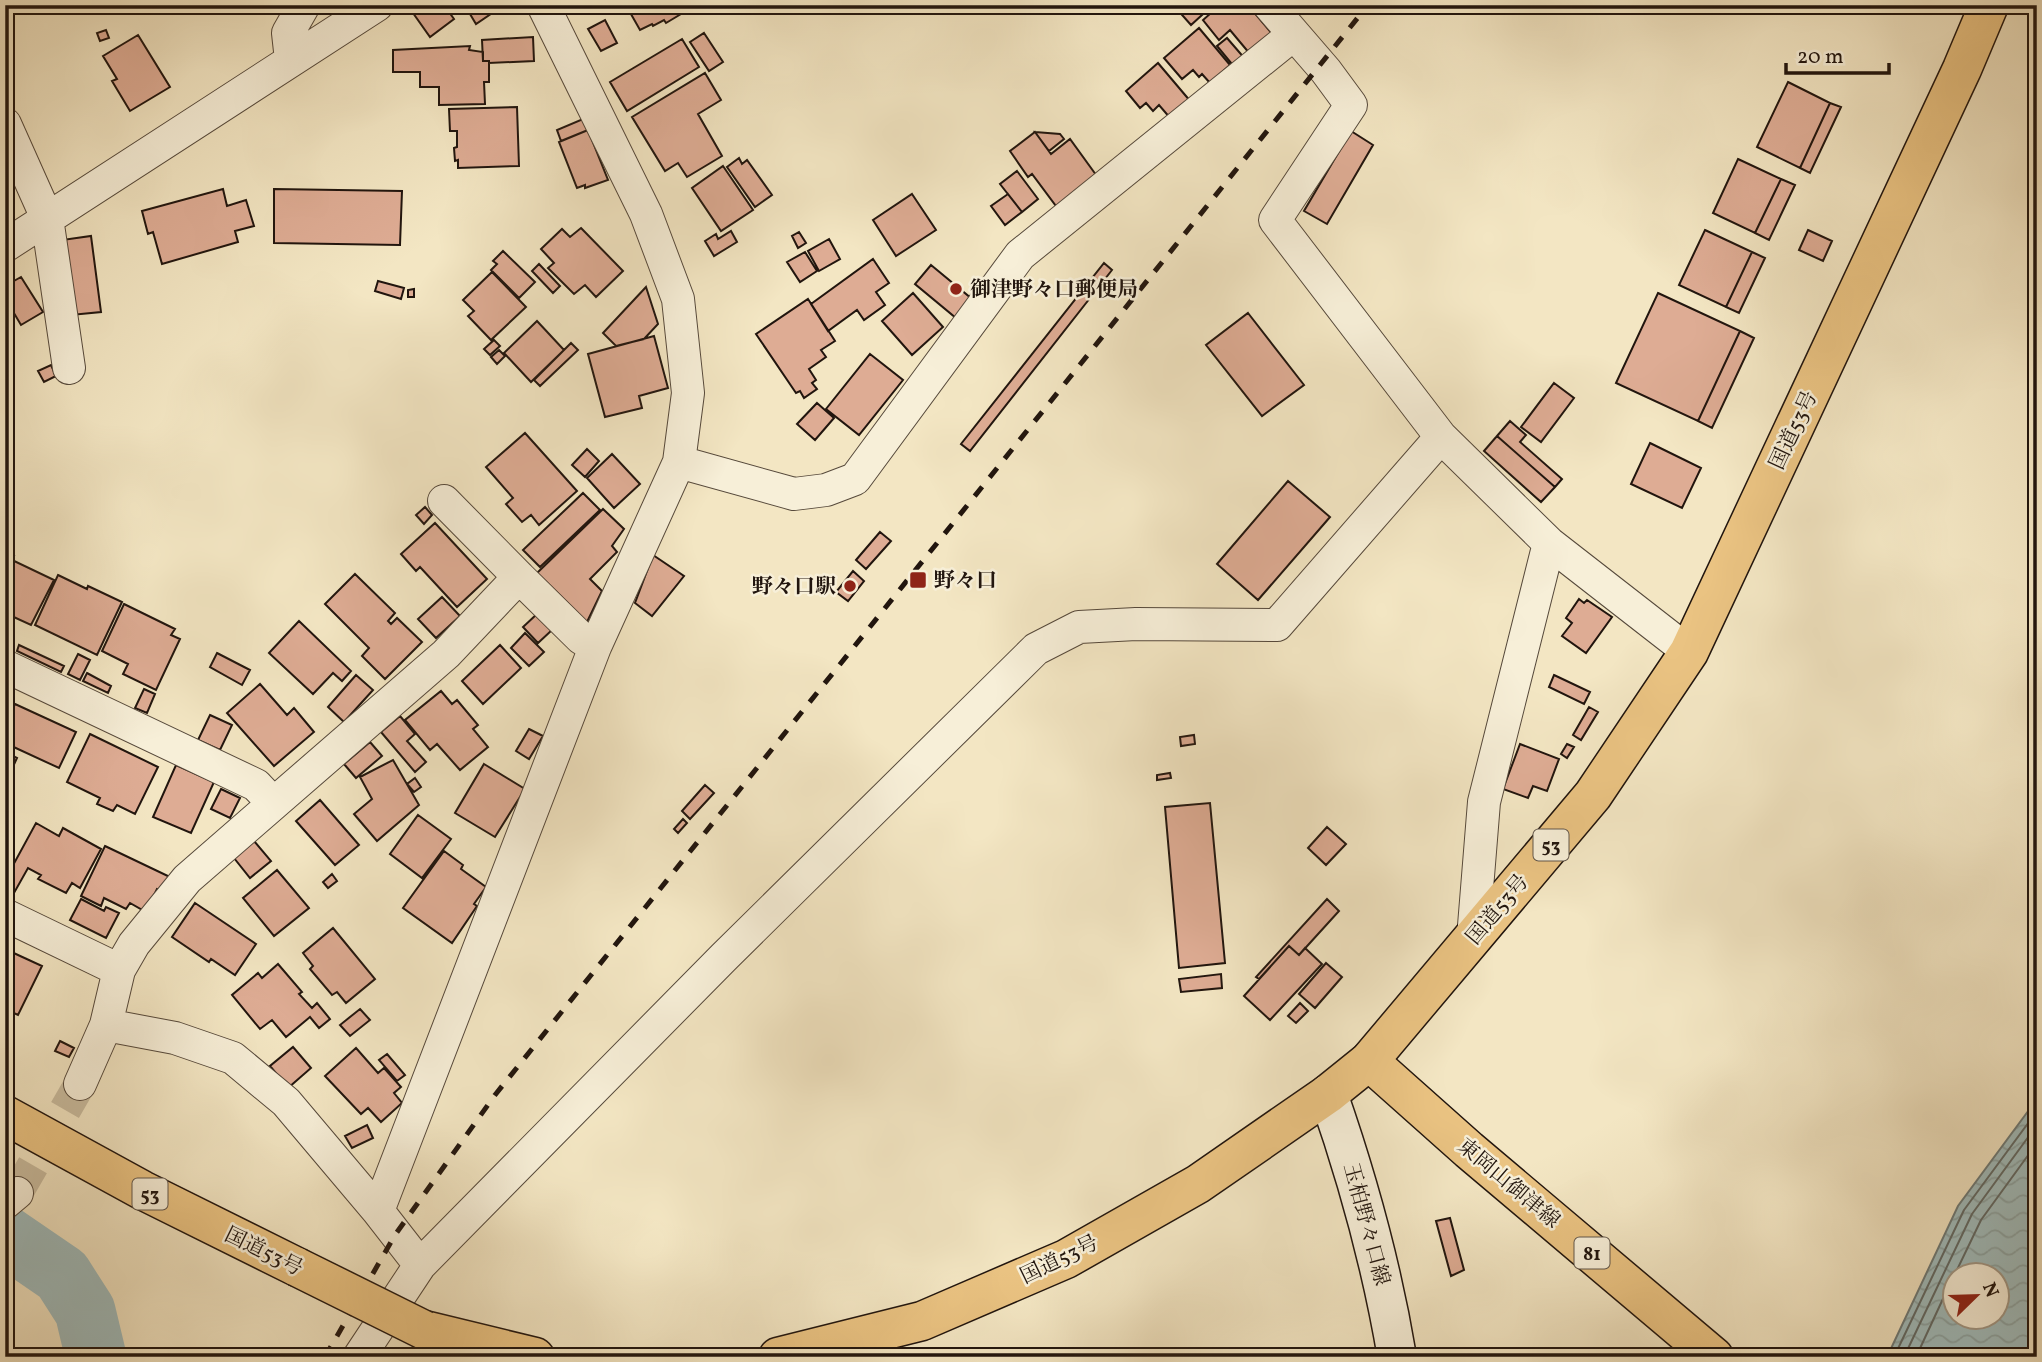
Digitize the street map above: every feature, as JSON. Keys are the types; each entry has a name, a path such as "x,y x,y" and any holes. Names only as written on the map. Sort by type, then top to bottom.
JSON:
{"main road":[{"name":"国道53号","path":"778,1357 922,1321 1066,1259 1198,1184 1328,1094 1369,1061 1593,795 1689,652 1962,69 1989,5"},
{"name":"東岡山御津線","path":"1369,1061 1469,1150 1714,1357"},
{"name":"玉柏野々口線","path":"1328,1094 1353,1165 1388,1305 1396,1357"},
{"name":"国道53号","path":"5,1115 142,1190 424,1330 535,1357"}],"street":[{"path":"291,60 288,33 304,5"},
{"path":"5,246 377,5"},
{"path":"378,1211 595,648 679,462 688,393 678,299 646,214 543,5"},
{"path":"1269,5 1326,71 1351,105 1275,220 1441,437 1549,543 1689,652"},
{"path":"679,462 794,494 826,490 855,478 1020,255 1294,34"},
{"path":"5,124 47,218 69,368"},
{"path":"359,1357 420,1265 715,967 1036,649 1079,627 1136,624 1277,625 1441,437"},
{"path":"444,500 581,638 595,648"},
{"path":"1473,939 1484,802 1549,543"},
{"path":"80,1084 106,1025 119,970 134,944 187,879 446,654 520,577"},
{"path":"5,666 256,785 273,803"},
{"path":"5,915 119,970"},
{"path":"106,1025 175,1038 233,1058 286,1102 420,1265"}],"water":[{"path":"2037,1099 2037,1357 1887,1357 1958,1206"}],"building":[{"path":"424,5 444,5 454,19 430,37 413,13"},
{"path":"449,5 504,5 476,24 467,9 462,13 458,6 452,10"},
{"path":"696,5 666,23 664,20 640,30 627,7"},
{"path":"1213,5 1191,25 1175,7"},
{"path":"1220,5 1248,5 1273,35 1250,54 1230,30 1219,40 1203,20"},
{"path":"605,20 617,43 601,51 588,29"},
{"path":"1199,28 1230,65 1210,83 1202,74 1199,77 1193,70 1182,79 1164,58"},
{"path":"106,30 109,38 100,41 97,33"},
{"path":"704,33 723,62 709,71 690,42"},
{"path":"138,35 170,87 130,111 112,81 117,79 103,56"},
{"path":"533,37 534,61 483,61 482,40"},
{"path":"1227,38 1246,60 1236,69 1217,46"},
{"path":"682,39 699,67 627,111 610,82"},
{"path":"470,46 469,50 483,52 483,61 489,61 489,82 484,82 485,104 439,105 439,87 420,87 420,72 393,72 393,50"},
{"path":"1158,63 1191,102 1171,119 1159,105 1153,111 1146,103 1140,108 1126,91"},
{"path":"705,73 721,100 698,114 722,156 687,177 678,163 665,171 632,117"},
{"path":"1788,82 1830,103 1800,168 1757,147"},
{"path":"1830,103 1841,107 1810,173 1800,168"},
{"path":"517,107 519,166 458,168 454,148 457,147 457,131 450,131 449,109"},
{"path":"583,119 588,130 561,141 557,130"},
{"path":"588,130 608,180 577,188 559,142"},
{"path":"1351,131 1373,145 1327,224 1304,211"},
{"path":"1035,132 1051,154 1070,139 1099,179 1059,210 1032,174 1028,177 1010,151"},
{"path":"1035,132 1060,134 1064,139 1049,151"},
{"path":"739,158 742,164 747,160 772,195 755,207 727,167"},
{"path":"1738,159 1781,179 1755,233 1713,213"},
{"path":"723,166 753,210 721,231 692,188"},
{"path":"1017,171 1038,199 1022,212 1000,184"},
{"path":"1781,179 1795,185 1769,240 1755,233"},
{"path":"223,189 227,206 246,200 254,226 235,231 238,242 162,264 153,232 148,234 142,211"},
{"path":"274,189 402,191 400,245 274,243"},
{"path":"912,194 936,230 896,256 873,220"},
{"path":"1008,194 1022,212 1005,225 991,206"},
{"path":"581,228 623,271 596,297 585,285 574,294 548,268 554,263 541,249 562,229 570,237"},
{"path":"1705,230 1752,252 1726,307 1679,285"},
{"path":"1808,230 1832,241 1823,261 1799,250"},
{"path":"731,231 737,242 714,256 705,241 716,234 718,239"},
{"path":"799,232 806,243 798,248 792,236"},
{"path":"91,236 101,312 71,315 62,240"},
{"path":"829,239 840,259 819,271 808,251"},
{"path":"503,251 535,282 519,298 491,270 497,264 493,261"},
{"path":"805,252 817,271 800,282 787,262"},
{"path":"1752,252 1765,258 1739,313 1726,307"},
{"path":"873,259 889,283 876,292 885,305 864,320 857,310 828,331 811,304"},
{"path":"1104,263 1112,270 970,451 961,444"},
{"path":"539,264 560,286 553,293 532,271"},
{"path":"931,265 972,299 956,318 915,284"},
{"path":"492,272 526,307 491,340 468,316 474,311 463,300"},
{"path":"21,277 43,312 21,325 5,298 5,286"},
{"path":"378,281 404,288 401,299 375,291"},
{"path":"646,287 658,324 644,339 616,346 603,333"},
{"path":"414,289 414,297 408,297 408,290"},
{"path":"913,293 943,327 912,355 882,321"},
{"path":"1658,293 1740,331 1698,421 1616,383"},
{"path":"808,299 835,341 821,350 826,357 809,369 816,380 812,383 817,389 804,398 800,391 796,393 756,334"},
{"path":"1248,313 1304,385 1262,416 1206,345"},
{"path":"537,321 564,350 531,382 504,353"},
{"path":"1740,331 1754,338 1712,428 1698,421"},
{"path":"654,336 668,388 639,396 642,408 605,417 588,354"},
{"path":"494,340 500,346 490,355 484,349"},
{"path":"571,343 578,350 540,386 534,380"},
{"path":"499,350 505,356 497,364 491,357"},
{"path":"870,354 903,380 859,435 826,409"},
{"path":"51,365 56,376 44,382 38,371"},
{"path":"1554,383 1574,398 1541,442 1521,427"},
{"path":"817,403 834,418 815,440 797,424"},
{"path":"1510,421 1526,435 1520,442 1562,479 1555,487 1497,436"},
{"path":"525,433 577,491 539,525 531,515 522,522 506,504 513,498 486,467"},
{"path":"1497,436 1555,487 1541,502 1484,451"},
{"path":"1650,443 1701,468 1682,508 1631,484"},
{"path":"587,449 599,461 585,477 572,465"},
{"path":"612,454 640,484 614,508 587,478"},
{"path":"1288,481 1330,517 1258,600 1217,564"},
{"path":"583,493 600,510 540,567 523,550"},
{"path":"425,507 432,515 424,524 416,515"},
{"path":"603,509 624,529 612,546 617,552 590,579 602,591 587,622 537,573"},
{"path":"435,523 487,579 457,607 420,567 416,571 401,554"},
{"path":"880,532 891,541 866,569 856,560"},
{"path":"5,552 14,556 12,560 54,580 31,625 5,613"},
{"path":"653,555 684,576 652,616 635,603"},
{"name":"野々口駅","path":"853,571 864,581 848,601 836,592"},
{"path":"355,574 395,613 388,621 391,624 397,618 422,642 385,679 362,656 369,648 325,604"},
{"path":"58,575 122,602 97,655 35,625"},
{"path":"442,597 460,616 436,638 418,619"},
{"path":"1579,599 1584,603 1587,600 1612,617 1586,653 1562,636 1572,623 1566,618"},
{"path":"124,604 175,629 171,635 180,639 156,690 123,674 128,664 102,651"},
{"path":"537,614 552,630 538,643 523,627"},
{"path":"299,621 351,671 342,681 333,673 313,694 269,653"},
{"path":"525,633 544,652 529,666 511,648"},
{"path":"19,645 64,666 61,672 17,651"},
{"path":"500,645 521,668 483,704 462,681"},
{"path":"217,653 250,670 242,685 210,667"},
{"path":"78,654 90,660 80,680 68,674"},
{"path":"87,673 111,686 108,693 83,681"},
{"path":"356,675 373,690 344,722 328,707"},
{"path":"1554,675 1590,692 1584,704 1549,687"},
{"path":"260,684 287,715 294,708 314,732 274,766 227,713"},
{"path":"144,689 155,694 147,713 135,708"},
{"path":"441,691 452,704 457,700 478,725 473,729 488,747 460,770 437,744 430,750 405,720"},
{"path":"15,704 76,732 59,768 5,743 5,726"},
{"path":"1589,707 1598,712 1581,740 1573,735"},
{"path":"210,715 232,725 220,750 198,740"},
{"path":"400,716 415,734 407,741 426,762 415,772 381,732"},
{"path":"529,729 543,736 529,759 516,751"},
{"path":"90,734 158,767 135,814 117,805 113,811 97,804 100,798 67,782"},
{"path":"1194,735 1195,744 1181,746 1180,737"},
{"path":"370,742 382,756 356,778 344,764"},
{"path":"1520,744 1559,759 1547,791 1533,786 1528,798 1503,789"},
{"path":"1567,744 1574,747 1567,758 1561,754"},
{"path":"5,752 17,758 5,784"},
{"path":"393,760 419,805 377,841 354,814 372,799 360,777"},
{"path":"484,764 525,789 495,837 455,813"},
{"path":"176,765 214,782 191,833 153,817"},
{"path":"1170,773 1171,778 1157,780 1157,775"},
{"path":"415,778 421,787 414,792 407,784"},
{"path":"705,785 714,793 690,819 682,811"},
{"path":"221,789 240,798 230,818 211,809"},
{"path":"320,800 359,845 335,865 296,821"},
{"path":"1210,803 1225,963 1179,968 1165,807"},
{"path":"418,815 451,839 422,878 390,854"},
{"path":"683,819 687,823 678,833 674,829"},
{"path":"36,823 59,836 63,828 101,849 80,888 72,883 66,893 38,879 41,875 28,868 14,893 5,888 5,880"},
{"path":"1327,827 1346,844 1326,865 1308,848"},
{"path":"254,841 271,861 250,878 234,858"},
{"path":"105,846 170,877 163,891 157,889 146,912 130,903 126,909 104,898 101,906 81,896"},
{"path":"444,851 463,865 461,869 486,887 474,904 477,906 452,943 403,908"},
{"path":"277,870 309,908 274,936 243,898"},
{"path":"332,874 337,881 328,888 323,882"},
{"path":"81,899 104,911 106,907 119,913 106,938 70,920"},
{"path":"1327,899 1339,911 1299,955 1289,946 1259,979 1256,977"},
{"path":"195,903 256,944 235,975 211,959 209,962 172,937"},
{"path":"333,928 375,979 346,1003 337,992 332,995 310,969 313,966 303,953"},
{"path":"1289,946 1299,955 1305,948 1322,964 1270,1020 1244,996"},
{"path":"5,949 42,966 18,1015 5,1009"},
{"path":"1326,963 1342,977 1315,1008 1299,994"},
{"path":"278,964 312,1008 317,1003 330,1019 319,1028 310,1017 286,1037 272,1020 260,1029 232,995 258,973 262,978"},
{"path":"1221,974 1222,988 1181,992 1179,979"},
{"path":"1300,1003 1308,1011 1296,1023 1288,1016"},
{"path":"360,1009 370,1020 350,1036 340,1025"},
{"path":"60,1041 74,1048 69,1057 55,1051"},
{"path":"293,1047 311,1068 288,1088 270,1066"},
{"path":"356,1048 378,1073 384,1068 401,1087 394,1093 402,1103 381,1122 368,1108 361,1114 325,1076"},
{"path":"387,1054 405,1075 397,1081 379,1060"},
{"path":"367,1125 373,1138 352,1148 345,1136"},
{"path":"1450,1218 1464,1270 1451,1276 1436,1221"}],"waterway":[{"path":"5,1236 62,1275 85,1311 96,1357"}],"tunnel":[{"path":"17,1193 80,1084"}],"railway":[{"path":"325,1357 395,1235 495,1095 1368,5"}],"place":[{"name":"御津野々口郵便局","path":"956,289"},
{"name":"野々口","path":"918,580"},
{"name":"野々口駅","path":"850,586"}]}
